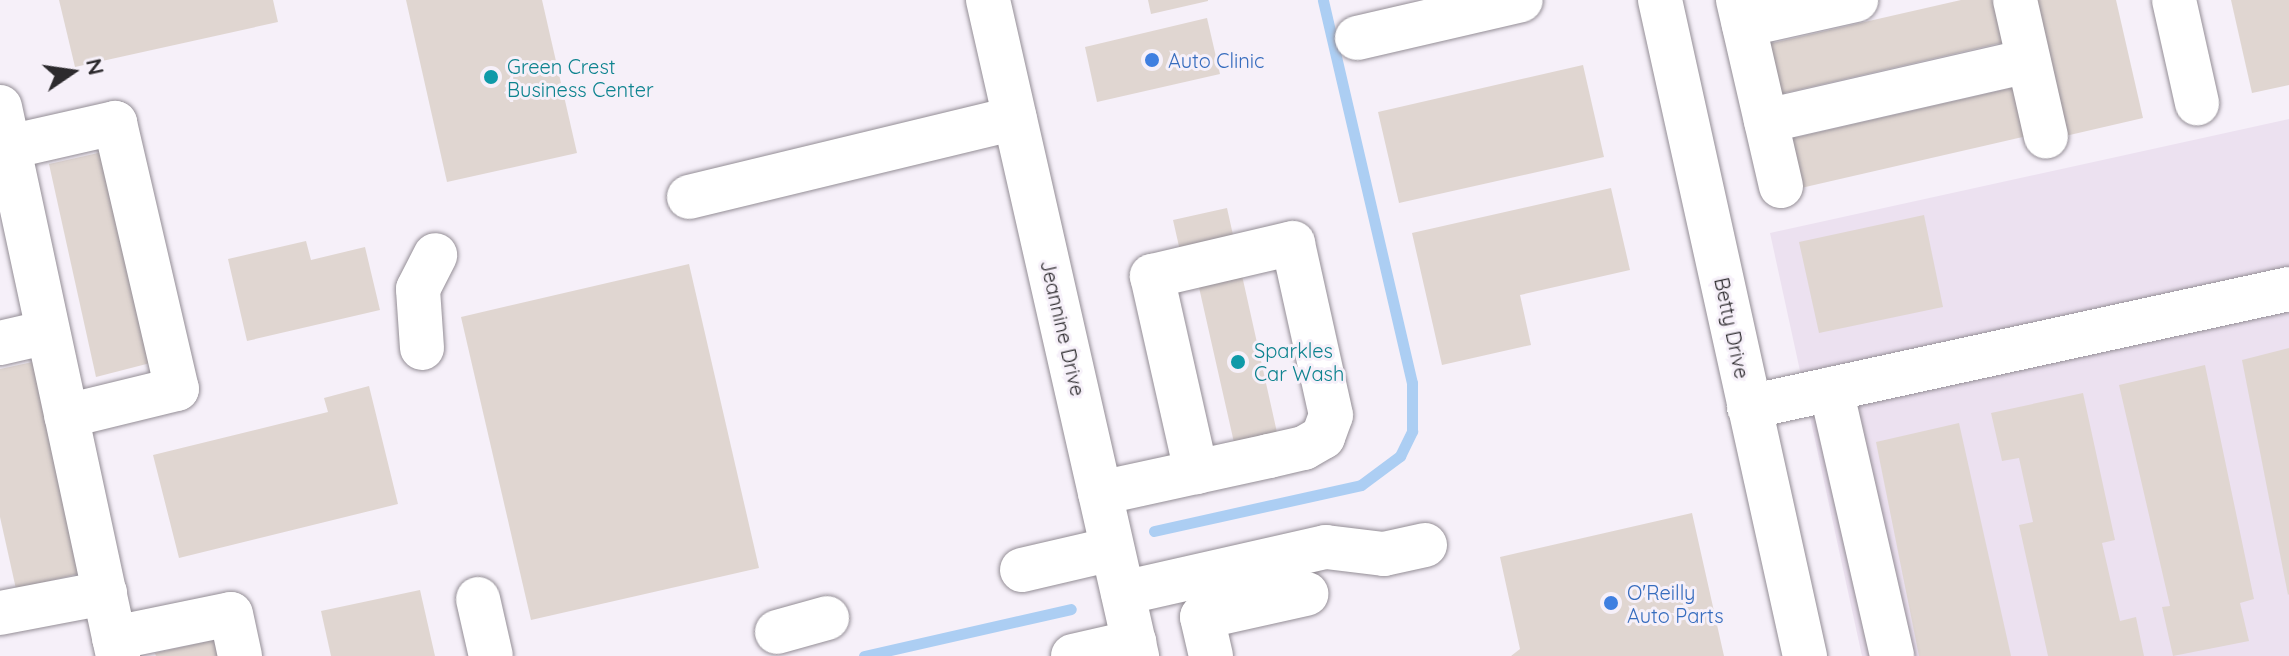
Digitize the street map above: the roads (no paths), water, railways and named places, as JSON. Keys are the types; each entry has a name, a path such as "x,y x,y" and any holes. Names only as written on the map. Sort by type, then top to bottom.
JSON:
{"street":[{"name":"Jeannine Drive","path":"988,0 1135,649"},
{"path":"1357,38 1521,0"},
{"name":"Betty Drive","path":"1660,0 1805,656"},
{"path":"1781,186 1741,13 1856,0"},
{"path":"2015,0 2046,137"},
{"path":"2174,0 2197,103"},
{"path":"1766,121 2028,61"},
{"path":"689,197 1015,118"},
{"path":"66,416 177,389 115,123 3,121 66,416 105,593 116,647 231,614 240,656"},
{"path":"1100,493 1196,472 1304,448 1330,427 1293,243 1152,276 1196,472"},
{"path":"422,348 418,289 435,255"},
{"path":"1749,407 2289,289"},
{"path":"0,343 48,332"},
{"path":"1831,389 1892,656"},
{"path":"1123,593 1326,547 1384,554 1425,545"},
{"path":"1022,570 1112,549"},
{"path":"0,613 105,593"},
{"path":"1211,656 1202,617 1306,594"},
{"path":"478,599 491,656"},
{"path":"777,632 827,618"},
{"path":"1073,656 1135,649"}],"waterway":[{"path":"1154,531 1361,485 1400,456 1412,431 1412,383 1323,0"},
{"path":"864,656 1071,609"}],"place":[{"name":"Auto Clinic","path":"1152,60"},
{"name":"Green Crest Business Center","path":"491,77"},
{"name":"Sparkles Car Wash","path":"1238,362"},
{"name":"O'Reilly Auto Parts","path":"1611,603"}]}
